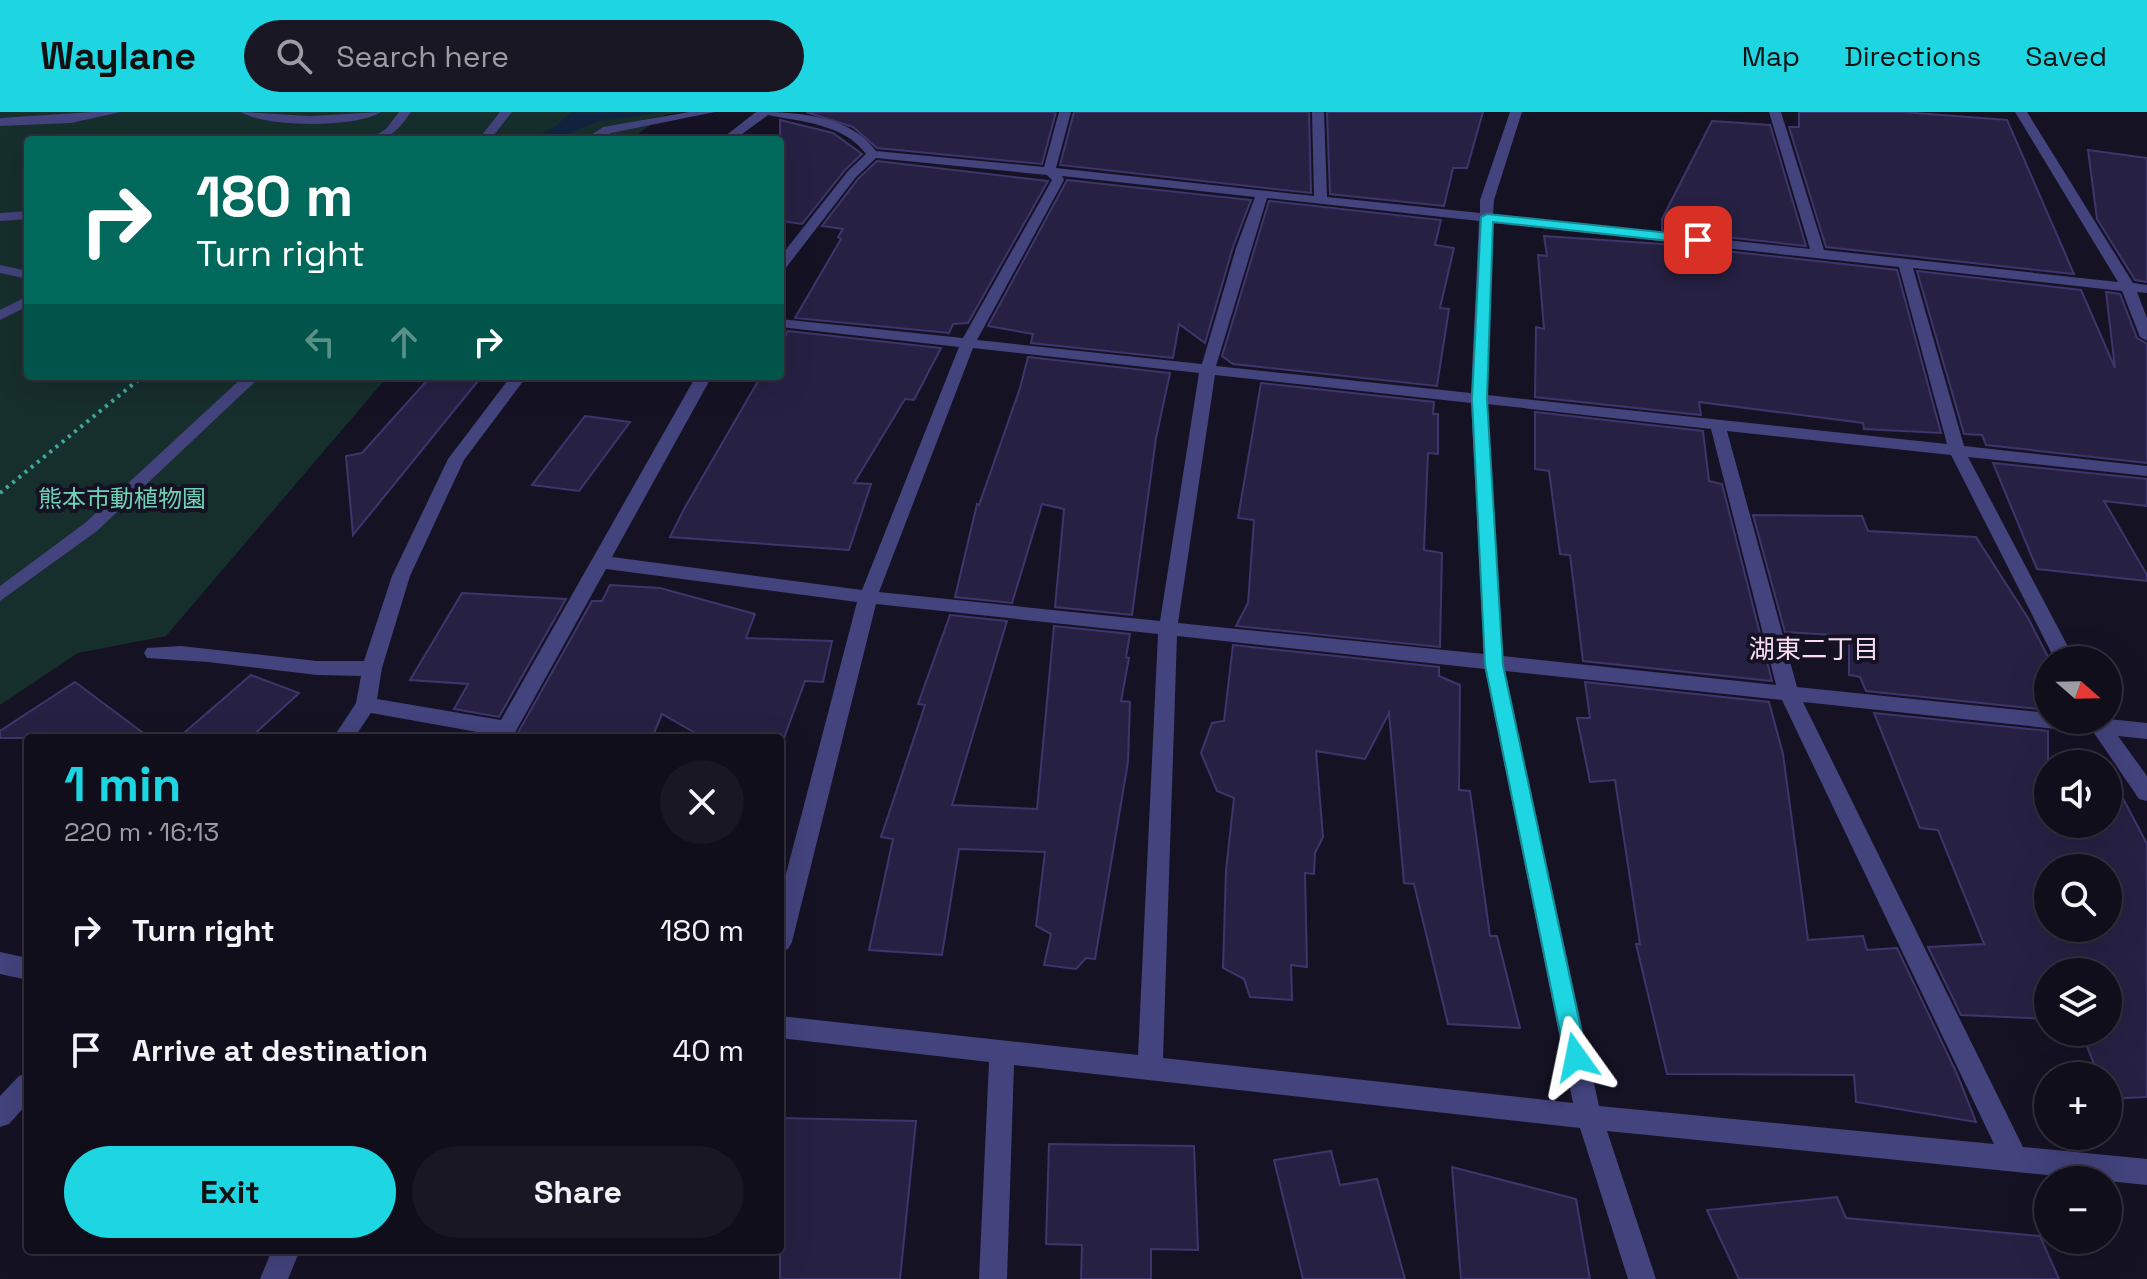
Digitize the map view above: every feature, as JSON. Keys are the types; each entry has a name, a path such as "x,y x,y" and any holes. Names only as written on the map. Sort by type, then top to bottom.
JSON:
{"street":[{"path":"0,122 71,119 115,112"},
{"path":"247,112 287,120 341,121 375,112"},
{"path":"382,136 390,132 405,112"},
{"path":"487,136 506,112"},
{"path":"597,136 607,130 709,112"},
{"path":"731,136 764,112"},
{"path":"772,112 821,121 869,146 873,155"},
{"path":"1050,170 1065,112"},
{"path":"1318,112 1321,200"},
{"path":"1516,112 1487,200 1479,399 1494,665 1589,1117 1642,1279"},
{"path":"1775,112 1818,253"},
{"path":"2021,112 2128,287 2147,337"},
{"path":"784,261 852,174 873,155 1050,170 2147,289"},
{"path":"784,926 868,597 968,342 1058,180 1050,170"},
{"path":"1150,1067 1168,628 1208,368 1243,248 1263,193"},
{"path":"0,217 24,215"},
{"path":"1905,263 1957,451 2058,646"},
{"path":"0,269 24,274"},
{"path":"0,316 24,302"},
{"path":"784,323 2147,471"},
{"path":"0,595 91,527 249,380"},
{"path":"346,734 366,705 372,668 401,576 456,459 516,380"},
{"path":"366,705 504,733 702,380"},
{"path":"1718,426 1788,692 2015,1159"},
{"path":"600,562 868,597 1494,665 2034,717"},
{"path":"154,653 188,651 298,668 372,668"},
{"path":"2122,727 2147,731"},
{"path":"2106,734 2147,793"},
{"path":"0,963 24,968"},
{"path":"784,1027 1589,1117 2147,1172"},
{"path":"993,1279 1002,1051"},
{"path":"0,1115 24,1089"},
{"path":"274,1279 284,1254"}],"path":[{"path":"0,493 139,380"}],"green space":[{"name":"熊本市動植物園","path":"0,112 681,112 665,115 635,136 24,136 24,380 385,380 166,636 78,653 0,705"}],"water":[{"path":"571,112 665,112 598,121 563,136 538,136 556,126"}],"building":[{"path":"806,112 1056,112 1042,164 877,148 853,127"},
{"path":"1074,112 1309,112 1311,193 1060,165"},
{"path":"1327,112 1483,112 1467,168 1453,168 1444,206 1330,194"},
{"path":"1799,112 1903,112 2007,120 2074,274 1826,247 1789,127 1799,127"},
{"path":"780,120 833,133 862,154 802,224 784,222 784,136 780,136"},
{"path":"1712,121 1770,125 1806,246 1662,230 1662,219"},
{"path":"2088,150 2147,158 2147,282 2135,280 2097,219"},
{"path":"877,161 1048,181 968,323 953,324 949,333 795,318 841,239 838,237 843,229 822,226 858,179"},
{"path":"1067,180 1251,200 1233,247 1205,343 1179,324 1173,358 1031,343 1033,334 988,326"},
{"path":"1269,201 1441,220 1435,245 1454,248 1440,308 1449,309 1437,386 1233,364 1222,356"},
{"path":"1544,236 1662,244 1897,270 1941,433 1864,429 1863,423 1699,402 1701,415 1535,397 1536,327 1544,329 1538,255 1547,256"},
{"path":"1917,271 2081,290 2115,368 2106,292 2120,294 2137,338 2147,344 2147,463 1986,445 1982,435 1964,434"},
{"path":"788,331 941,348 914,400 905,399 854,483 871,484 849,550 670,537 759,380 784,380 784,338"},
{"path":"1028,357 1170,373 1156,438 1132,615 1055,607 1064,509 1042,504 1012,603 955,597 977,504 1020,388"},
{"path":"427,380 479,380 353,535 346,456 362,453"},
{"path":"1261,383 1434,402 1433,414 1438,414 1438,454 1428,453 1424,550 1442,553 1440,647 1236,626 1248,603 1254,520 1238,518"},
{"path":"1535,412 1703,431 1709,481 1722,484 1772,681 1583,661 1570,555 1560,554 1549,471 1535,469"},
{"path":"585,416 630,422 579,491 532,485"},
{"path":"1993,463 2147,479 2147,506 2104,501 2147,575 2147,581 2037,569"},
{"path":"1753,515 1862,516 1868,531 1976,537 2042,646 2034,646 2034,709 1866,691 1860,677 1849,675 1849,636 1785,632"},
{"path":"610,585 660,588 755,614 746,638 832,641 823,682 805,681 784,738 784,734 697,734 662,714 654,734 517,734 592,601 602,601"},
{"path":"462,593 566,599 499,717 454,709 468,684 410,680"},
{"path":"950,615 1007,621 952,805 1037,809 1054,626 1130,634 1121,701 1130,702 1128,762 1095,959 1086,958 1076,969 1044,965 1051,934 1036,926 1045,852 959,849 942,955 869,950 893,839 881,837 925,705 918,704"},
{"path":"1233,645 1439,667 1439,676 1460,685 1459,790 1470,791 1490,936 1497,936 1520,1028 1448,1024 1414,884 1404,883 1389,713 1365,759 1316,751 1323,837 1315,853 1314,874 1305,873 1307,967 1291,965 1292,1000 1250,997 1244,979 1223,968 1226,870 1234,798 1217,791 1201,753 1212,723 1224,721"},
{"path":"251,675 299,693 254,734 183,734"},
{"path":"75,682 145,734 24,734 24,738 0,738 0,731"},
{"path":"1585,682 1769,702 1783,754 1808,940 1863,936 1867,950 1897,948 1957,1074 1976,1122 1856,1102 1854,1075 1667,1074 1636,944 1640,944 1615,780 1590,782 1577,718 1590,718"},
{"path":"1874,713 2034,730 2034,734 2048,734 2048,750 2034,750 2034,838 2122,838 2122,797 2147,844 2147,1097 2122,1098 2122,1062 2093,1062 2087,1046 2122,1046 2122,958 2034,958 2034,1018 1961,1015 1928,947 1984,944 1938,830 1920,828"},
{"path":"784,1118 916,1121 900,1279 780,1279 780,1254 784,1254"},
{"path":"1049,1144 1194,1146 1198,1250 1151,1249 1151,1279 1081,1279 1082,1245 1046,1244"},
{"path":"1331,1151 1340,1185 1377,1179 1405,1279 1303,1279 1274,1160"},
{"path":"1452,1167 1576,1199 1590,1279 1461,1279"},
{"path":"1837,1197 1846,1218 2034,1235 2034,1254 2048,1254 2059,1279 1739,1279 1707,1210"}],"district":[{"name":"湖東二丁目","path":"1814,649"}],"route":[{"path":"1576,1057 1494,665 1479,399 1487,217 1698,240"}]}
